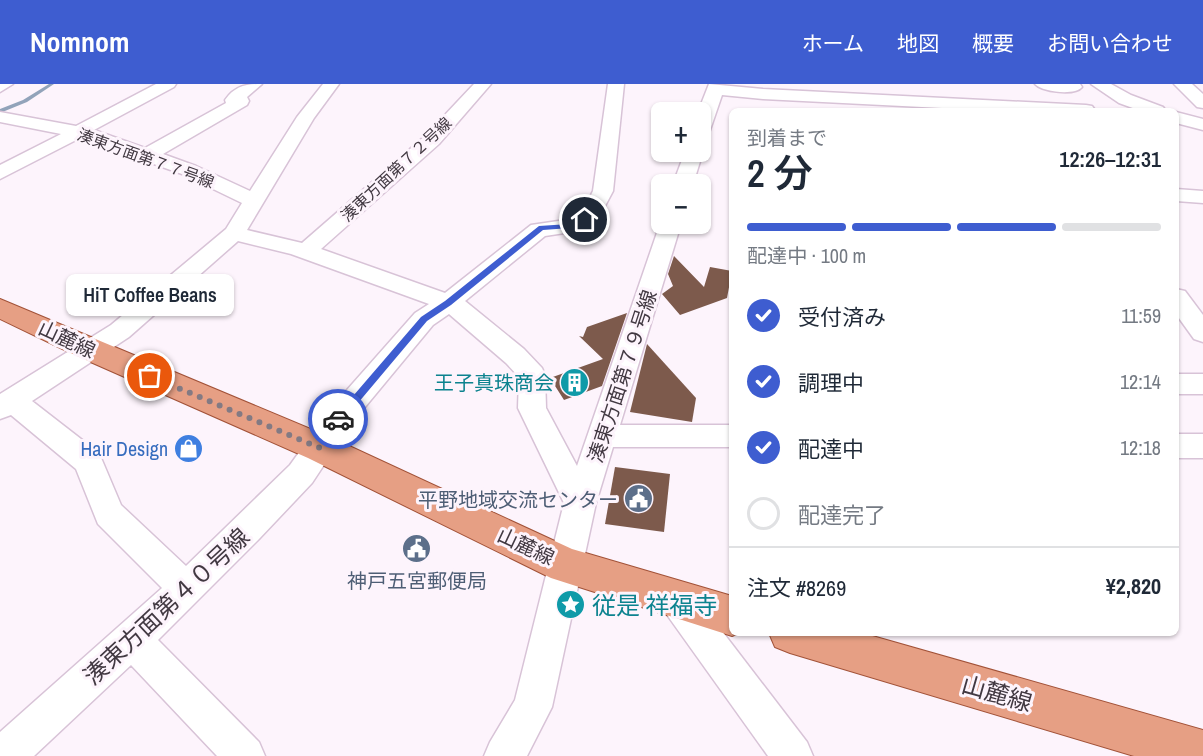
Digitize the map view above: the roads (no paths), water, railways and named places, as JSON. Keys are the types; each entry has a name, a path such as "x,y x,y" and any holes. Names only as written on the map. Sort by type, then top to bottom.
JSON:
{"main road":[{"name":"山麓線","path":"0,308 88,349 320,448 565,564 729,615"},
{"name":"山麓線","path":"800,636 1203,753"}],"street":[{"path":"0,87 5,84"},
{"path":"0,174 168,84"},
{"path":"147,155 189,133 241,101 234,100 254,84"},
{"path":"185,586 154,560 109,514 88,462 6,404 120,330 234,233 306,117 331,84"},
{"name":"湊東方面第７２号線","path":"306,251 432,140 483,84"},
{"name":"湊東方面第４０号線","path":"4,756 132,640 301,474 341,416 424,319 448,303 541,228 570,226 591,216 603,191 616,84"},
{"path":"1043,84 1073,86 1084,108"},
{"path":"1099,84 1125,99 1149,108"},
{"path":"1182,84 1203,103"},
{"path":"711,102 716,87 891,92 1055,108"},
{"name":"湊東方面第７７号線","path":"0,117 81,132 189,170 255,201"},
{"path":"1179,118 1203,125"},
{"path":"1179,131 1203,133"},
{"path":"1179,195 1203,196"},
{"path":"234,233 306,251 454,305 515,356 532,375 532,408 580,503"},
{"name":"湊東方面第７９号線","path":"504,756 532,707 580,503 667,234"},
{"path":"1179,301 1203,333"},
{"path":"1179,384 1203,384"},
{"path":"602,436 729,436"},
{"path":"1179,446 1203,446"},
{"path":"677,600 793,756"},
{"path":"132,640 245,756"}],"waterway":[{"path":"0,111 25,101 52,84"}],"place":[{"name":"HiT Coffee Beans","path":"150,376"},
{"name":"王子真珠商会","path":"575,382"},
{"name":"Hair Design","path":"189,448"},
{"name":"平野地域交流センター","path":"639,499"},
{"name":"神戸五宮郵便局","path":"417,549"},
{"name":"従是 祥福寺","path":"571,605"}]}
